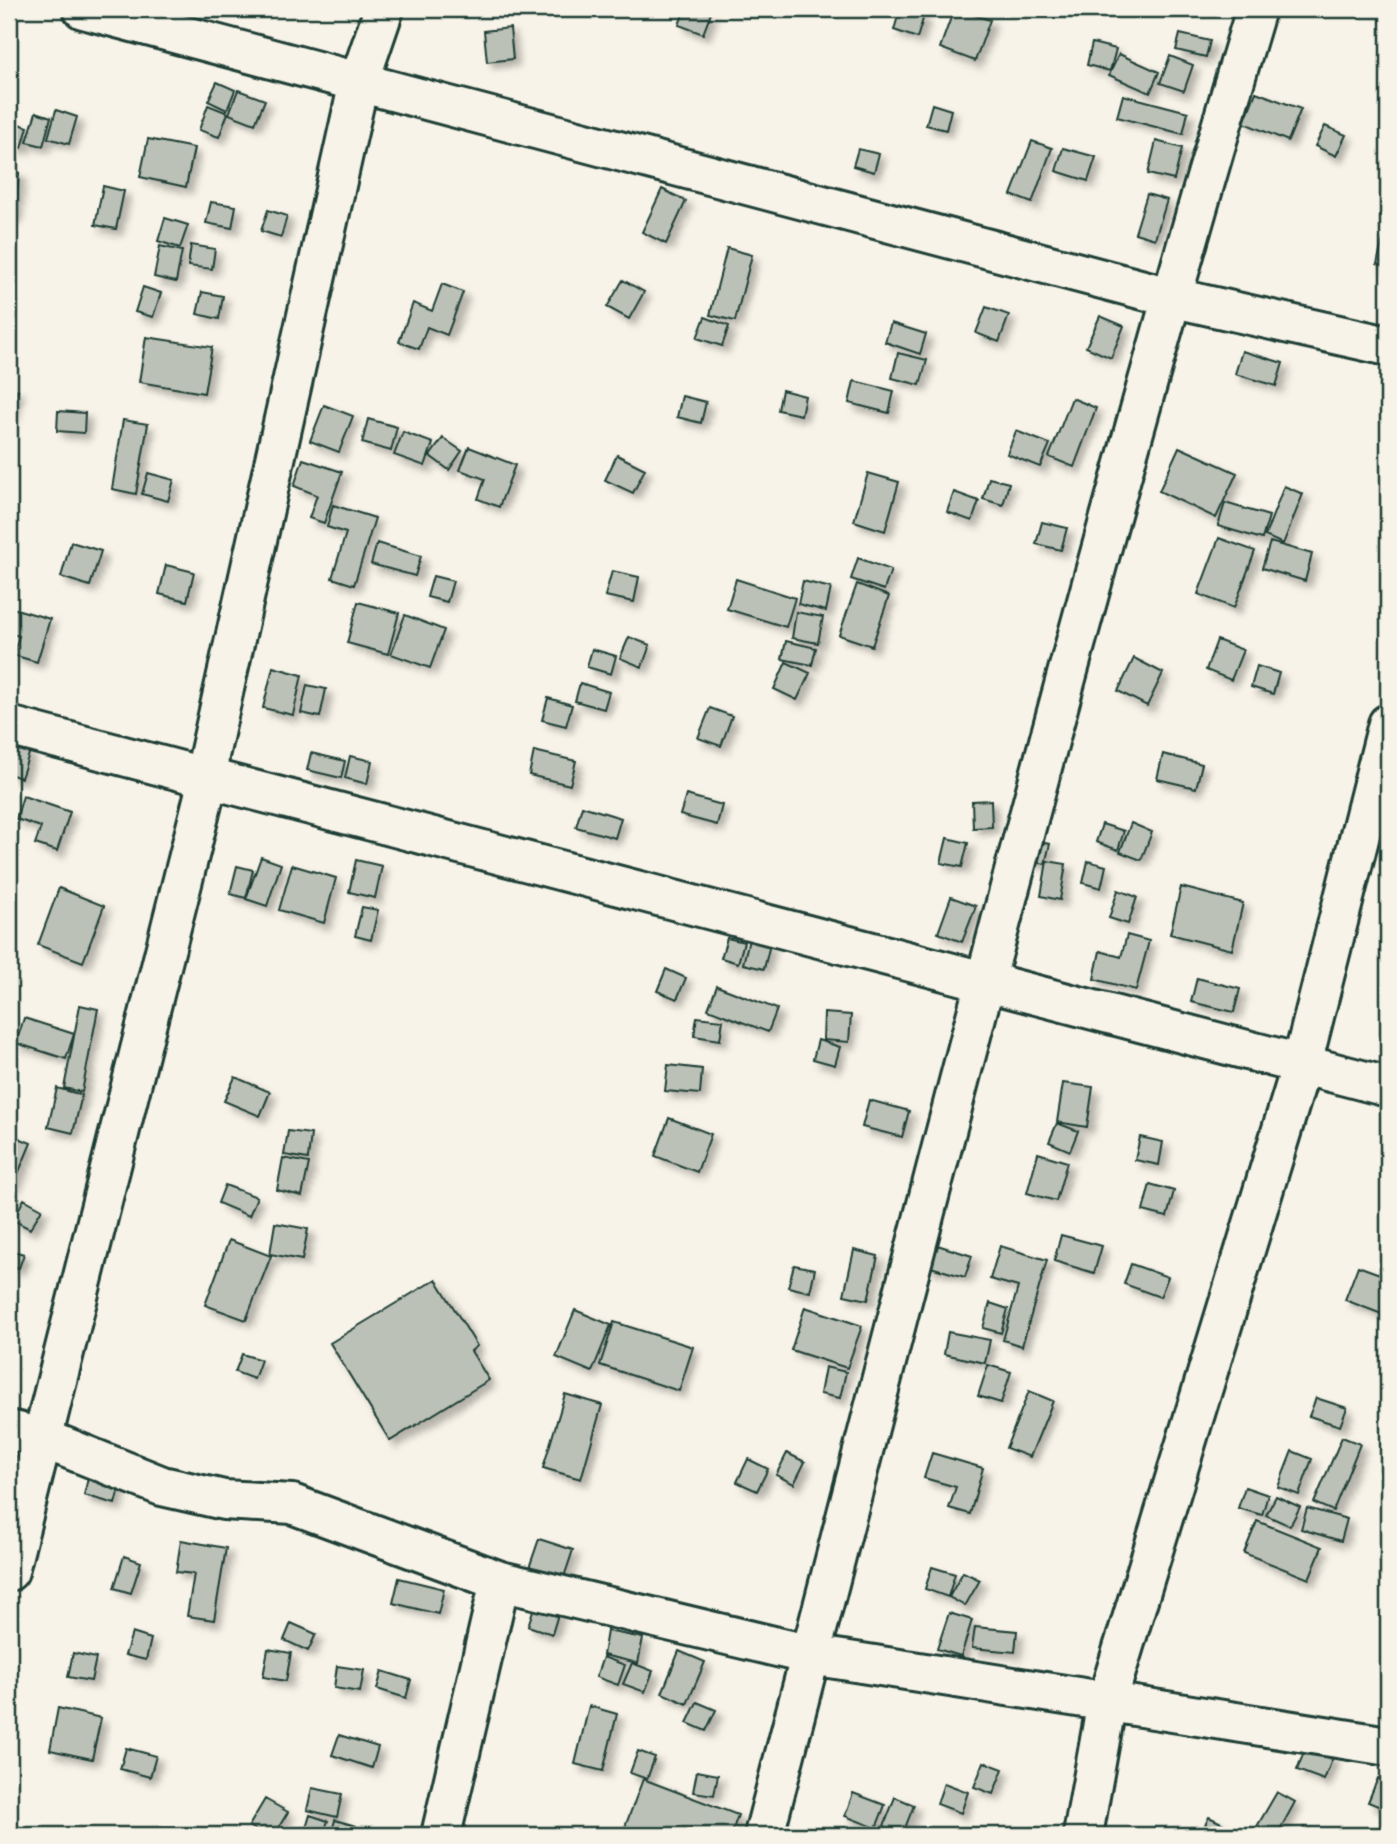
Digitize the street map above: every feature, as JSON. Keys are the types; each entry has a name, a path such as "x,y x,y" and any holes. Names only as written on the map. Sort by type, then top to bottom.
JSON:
{"street":[{"path":"83,9 1170,297 1388,346"},
{"path":"9,1571 25,1434 208,779 209,756 359,82 384,9"},
{"path":"764,1835 986,982 1170,297 1256,9"},
{"path":"1083,1835 1107,1701 1303,1064 1388,724"},
{"path":"9,726 1388,1087"},
{"path":"25,1434 162,1486 224,1500 292,1504 500,1581 811,1656 1388,1746"},
{"path":"441,1835 500,1581"}],"building":[{"path":"685,9 711,13 703,34 679,25"},
{"path":"900,9 924,16 917,38 894,30"},
{"path":"954,9 990,20 975,61 940,48"},
{"path":"510,28 513,59 487,62 484,31"},
{"path":"1180,34 1210,41 1206,57 1176,50"},
{"path":"1092,43 1116,49 1110,71 1087,65"},
{"path":"1119,54 1159,72 1150,93 1109,75"},
{"path":"1170,56 1193,65 1184,91 1160,83"},
{"path":"217,82 235,90 227,110 208,101"},
{"path":"238,90 265,100 255,124 229,114"},
{"path":"1256,92 1301,109 1288,141 1244,123"},
{"path":"1123,95 1188,112 1183,134 1117,117"},
{"path":"932,104 951,110 946,130 926,125"},
{"path":"208,105 228,113 219,137 199,130"},
{"path":"56,110 77,117 69,144 48,138"},
{"path":"36,112 51,117 43,146 27,142"},
{"path":"9,121 28,127 22,148 9,144"},
{"path":"1325,126 1346,135 1336,156 1315,146"},
{"path":"148,139 194,148 186,187 140,177"},
{"path":"1032,141 1052,148 1032,203 1011,195"},
{"path":"1156,141 1182,148 1174,180 1148,174"},
{"path":"1063,148 1096,157 1088,181 1056,171"},
{"path":"858,149 879,154 874,172 853,166"},
{"path":"9,172 19,173 15,217 9,217"},
{"path":"103,186 124,191 116,229 95,225"},
{"path":"662,189 686,201 666,244 642,232"},
{"path":"1147,194 1167,200 1155,239 1135,233"},
{"path":"211,202 236,206 232,228 206,223"},
{"path":"268,210 287,216 281,237 261,231"},
{"path":"165,218 188,225 180,248 158,241"},
{"path":"1383,239 1388,240 1388,267 1377,264"},
{"path":"191,245 215,249 212,269 188,266"},
{"path":"160,246 182,251 176,282 154,277"},
{"path":"727,248 752,255 735,321 710,315"},
{"path":"623,280 644,292 629,319 607,307"},
{"path":"442,284 463,292 447,335 427,327 419,349 399,342 413,303 432,311"},
{"path":"143,287 161,293 153,317 135,312"},
{"path":"202,292 223,296 219,319 197,314"},
{"path":"986,307 1009,315 999,342 976,333"},
{"path":"1100,316 1124,326 1111,358 1086,347"},
{"path":"705,317 729,326 722,346 697,338"},
{"path":"891,323 926,334 920,354 885,342"},
{"path":"146,337 212,347 204,393 139,382"},
{"path":"1242,351 1283,363 1276,386 1235,374"},
{"path":"898,353 927,360 920,385 892,378"},
{"path":"854,381 894,391 889,413 849,403"},
{"path":"9,388 18,390 9,422"},
{"path":"782,390 805,396 801,415 778,410"},
{"path":"682,396 706,402 701,423 677,417"},
{"path":"1072,398 1096,408 1074,467 1049,457"},
{"path":"324,405 353,416 339,452 310,441"},
{"path":"58,411 85,413 84,433 57,431"},
{"path":"368,419 397,427 391,451 362,443"},
{"path":"123,420 148,424 136,494 112,489"},
{"path":"1016,431 1050,444 1040,467 1007,454"},
{"path":"403,432 433,443 425,466 394,455"},
{"path":"443,438 462,451 449,470 430,456"},
{"path":"469,447 515,465 499,507 478,499 485,479 460,470"},
{"path":"1179,447 1237,473 1216,518 1159,491"},
{"path":"617,455 645,469 633,493 605,480"},
{"path":"303,459 342,472 324,523 309,518 317,495 294,486"},
{"path":"148,473 174,480 168,501 142,494"},
{"path":"868,473 899,482 885,531 854,521"},
{"path":"989,478 1009,483 1003,505 983,499"},
{"path":"1284,486 1303,494 1283,544 1265,536"},
{"path":"954,492 979,501 972,521 947,512"},
{"path":"1225,503 1269,516 1262,539 1218,526"},
{"path":"333,505 375,518 354,585 332,578 346,533 327,527"},
{"path":"1042,522 1067,528 1061,550 1036,544"},
{"path":"1219,538 1255,551 1234,608 1198,594"},
{"path":"71,542 101,551 90,586 61,577"},
{"path":"1270,542 1312,554 1305,581 1262,568"},
{"path":"377,543 421,556 415,576 371,564"},
{"path":"858,558 891,570 884,590 851,579"},
{"path":"166,565 194,572 187,601 159,594"},
{"path":"612,571 639,577 634,602 605,596"},
{"path":"433,576 453,581 447,602 427,597"},
{"path":"736,579 795,598 786,627 727,609"},
{"path":"803,581 831,588 826,611 798,604"},
{"path":"857,584 889,596 872,646 839,635"},
{"path":"358,602 399,613 388,654 347,643"},
{"path":"9,607 50,619 37,662 13,655 19,636 9,633"},
{"path":"796,612 823,617 818,643 792,638"},
{"path":"405,615 444,630 430,668 391,654"},
{"path":"629,637 650,645 642,667 620,658"},
{"path":"1217,640 1243,650 1231,680 1206,670"},
{"path":"786,641 816,648 812,665 782,659"},
{"path":"592,649 616,656 611,674 587,667"},
{"path":"1134,658 1163,673 1147,706 1118,691"},
{"path":"786,662 810,673 797,700 774,689"},
{"path":"1257,666 1279,673 1273,694 1251,687"},
{"path":"273,667 302,675 293,715 263,708"},
{"path":"580,683 609,692 604,709 575,701"},
{"path":"307,685 326,689 320,717 301,713"},
{"path":"548,698 572,705 566,726 542,720"},
{"path":"710,708 732,716 721,746 698,738"},
{"path":"10,745 30,751 21,778 9,774"},
{"path":"534,751 576,761 570,785 529,775"},
{"path":"311,753 345,761 341,778 307,770"},
{"path":"1163,754 1202,764 1196,788 1157,779"},
{"path":"350,756 372,761 367,784 345,778"},
{"path":"686,795 722,805 717,825 680,815"},
{"path":"23,796 70,812 57,851 35,844 41,827 16,819"},
{"path":"991,800 992,827 973,828 972,801"},
{"path":"582,806 621,818 615,838 576,827"},
{"path":"1131,823 1152,832 1141,860 1120,852"},
{"path":"1102,824 1124,831 1118,850 1096,842"},
{"path":"947,838 968,843 962,867 941,863"},
{"path":"1025,839 1050,844 1045,864 1021,858"},
{"path":"261,857 281,864 267,906 246,899"},
{"path":"356,860 382,866 375,898 349,892"},
{"path":"1047,861 1066,864 1060,900 1041,896"},
{"path":"1088,861 1106,866 1101,888 1083,883"},
{"path":"292,865 336,878 324,923 279,910"},
{"path":"237,866 253,870 246,898 230,894"},
{"path":"1181,887 1243,903 1232,950 1170,934"},
{"path":"59,888 104,906 83,962 38,945"},
{"path":"1118,890 1137,897 1128,924 1109,918"},
{"path":"951,897 976,906 962,942 938,933"},
{"path":"362,907 378,910 371,940 355,936"},
{"path":"1127,935 1149,941 1136,990 1094,979 1100,951 1121,957"},
{"path":"727,938 744,942 738,963 721,958"},
{"path":"749,939 770,944 764,969 743,964"},
{"path":"666,969 686,978 677,999 657,991"},
{"path":"1197,978 1240,989 1234,1012 1191,1002"},
{"path":"717,986 777,1009 768,1032 708,1009"},
{"path":"80,1005 98,1009 82,1092 64,1088"},
{"path":"824,1013 851,1015 849,1042 823,1040"},
{"path":"697,1017 723,1020 720,1040 694,1036"},
{"path":"24,1018 74,1034 66,1059 16,1043"},
{"path":"818,1040 840,1047 835,1065 813,1059"},
{"path":"668,1065 702,1069 700,1094 665,1091"},
{"path":"235,1077 270,1092 260,1116 224,1101"},
{"path":"1063,1083 1093,1087 1087,1127 1057,1122"},
{"path":"57,1088 82,1095 73,1133 48,1127"},
{"path":"869,1100 909,1111 902,1137 862,1127"},
{"path":"669,1118 711,1134 697,1172 655,1156"},
{"path":"1057,1123 1078,1131 1070,1151 1049,1142"},
{"path":"288,1131 311,1134 308,1159 284,1155"},
{"path":"9,1134 31,1143 13,1186 9,1184"},
{"path":"1140,1137 1163,1142 1159,1165 1135,1160"},
{"path":"1038,1153 1067,1162 1056,1201 1027,1193"},
{"path":"283,1158 309,1163 302,1196 277,1190"},
{"path":"1150,1184 1174,1191 1167,1217 1143,1211"},
{"path":"225,1185 257,1197 249,1216 218,1203"},
{"path":"9,1194 19,1198 12,1217 9,1215"},
{"path":"24,1199 42,1209 30,1229 13,1220"},
{"path":"275,1223 308,1229 302,1260 270,1254"},
{"path":"1061,1235 1102,1246 1094,1273 1054,1261"},
{"path":"229,1240 271,1256 246,1320 205,1305"},
{"path":"934,1244 972,1256 965,1277 927,1266"},
{"path":"1000,1246 1047,1260 1022,1346 1003,1340 1018,1287 990,1279"},
{"path":"9,1250 24,1254 19,1268 9,1265"},
{"path":"854,1250 878,1256 868,1300 844,1295"},
{"path":"1131,1264 1168,1277 1160,1297 1124,1284"},
{"path":"794,1265 815,1269 810,1292 788,1287"},
{"path":"1358,1266 1388,1277 1387,1316 1345,1300"},
{"path":"436,1279 477,1346 471,1351 489,1380 390,1441 330,1343"},
{"path":"990,1303 1008,1309 1001,1333 983,1328"},
{"path":"805,1307 862,1326 847,1368 791,1350"},
{"path":"575,1310 611,1325 592,1372 556,1357"},
{"path":"614,1322 693,1347 679,1391 600,1365"},
{"path":"948,1332 990,1340 985,1363 944,1354"},
{"path":"242,1354 261,1360 254,1379 235,1372"},
{"path":"988,1365 1011,1372 1001,1403 978,1396"},
{"path":"825,1367 846,1372 840,1398 820,1394"},
{"path":"1029,1391 1053,1401 1030,1457 1006,1448"},
{"path":"565,1394 602,1405 581,1479 543,1468"},
{"path":"1316,1398 1347,1408 1340,1426 1309,1416"},
{"path":"1342,1437 1360,1444 1333,1511 1314,1503"},
{"path":"1292,1451 1312,1459 1299,1495 1278,1487"},
{"path":"787,1453 805,1462 794,1484 776,1475"},
{"path":"932,1453 983,1468 970,1514 949,1508 956,1487 924,1478"},
{"path":"748,1459 768,1469 757,1491 737,1482"},
{"path":"89,1474 121,1482 115,1504 84,1495"},
{"path":"1245,1487 1268,1495 1262,1515 1238,1508"},
{"path":"1276,1496 1300,1507 1290,1526 1266,1515"},
{"path":"1307,1508 1347,1519 1341,1541 1301,1529"},
{"path":"1257,1521 1322,1547 1309,1579 1244,1553"},
{"path":"539,1539 573,1550 563,1580 529,1568"},
{"path":"181,1540 226,1548 214,1620 187,1616 194,1574 176,1572"},
{"path":"124,1556 141,1562 131,1593 114,1588"},
{"path":"932,1567 955,1574 948,1597 925,1589"},
{"path":"963,1572 980,1580 965,1606 949,1597"},
{"path":"399,1578 444,1589 438,1614 393,1603"},
{"path":"535,1604 559,1611 552,1634 528,1626"},
{"path":"949,1613 972,1620 961,1656 937,1649"},
{"path":"291,1623 316,1634 308,1651 284,1640"},
{"path":"975,1627 1017,1631 1015,1652 972,1648"},
{"path":"607,1631 643,1638 638,1663 603,1655"},
{"path":"132,1633 151,1639 146,1660 125,1655"},
{"path":"268,1649 291,1653 286,1681 263,1677"},
{"path":"679,1651 705,1662 687,1704 662,1693"},
{"path":"73,1653 96,1658 91,1681 68,1677"},
{"path":"603,1657 625,1665 618,1685 596,1677"},
{"path":"632,1663 653,1671 645,1692 623,1684"},
{"path":"337,1666 364,1670 360,1692 334,1688"},
{"path":"382,1671 411,1680 406,1698 377,1689"},
{"path":"697,1702 716,1710 706,1731 687,1723"},
{"path":"589,1706 617,1714 603,1771 575,1764"},
{"path":"58,1708 101,1718 92,1759 50,1750"},
{"path":"339,1735 378,1747 372,1768 332,1755"},
{"path":"1306,1747 1333,1757 1324,1780 1297,1770"},
{"path":"126,1748 156,1756 150,1777 120,1769"},
{"path":"638,1751 655,1757 647,1779 630,1773"},
{"path":"984,1762 1003,1769 993,1794 974,1787"},
{"path":"697,1771 718,1775 714,1795 693,1792"},
{"path":"1378,1778 1388,1782 1388,1810 1368,1802"},
{"path":"643,1779 738,1815 731,1835 622,1835"},
{"path":"944,1783 968,1792 961,1813 937,1804"},
{"path":"312,1788 342,1794 337,1817 307,1810"},
{"path":"1277,1792 1295,1802 1277,1835 1252,1835"},
{"path":"853,1793 885,1805 876,1828 845,1816"},
{"path":"895,1797 914,1805 903,1833 884,1826"},
{"path":"265,1799 288,1812 274,1835 265,1835 249,1826"},
{"path":"310,1815 328,1821 323,1835 304,1835"},
{"path":"1209,1817 1246,1835 1200,1835"},
{"path":"335,1820 356,1826 353,1835 331,1835"},
{"path":"1304,1827 1318,1835 1299,1835"}]}
